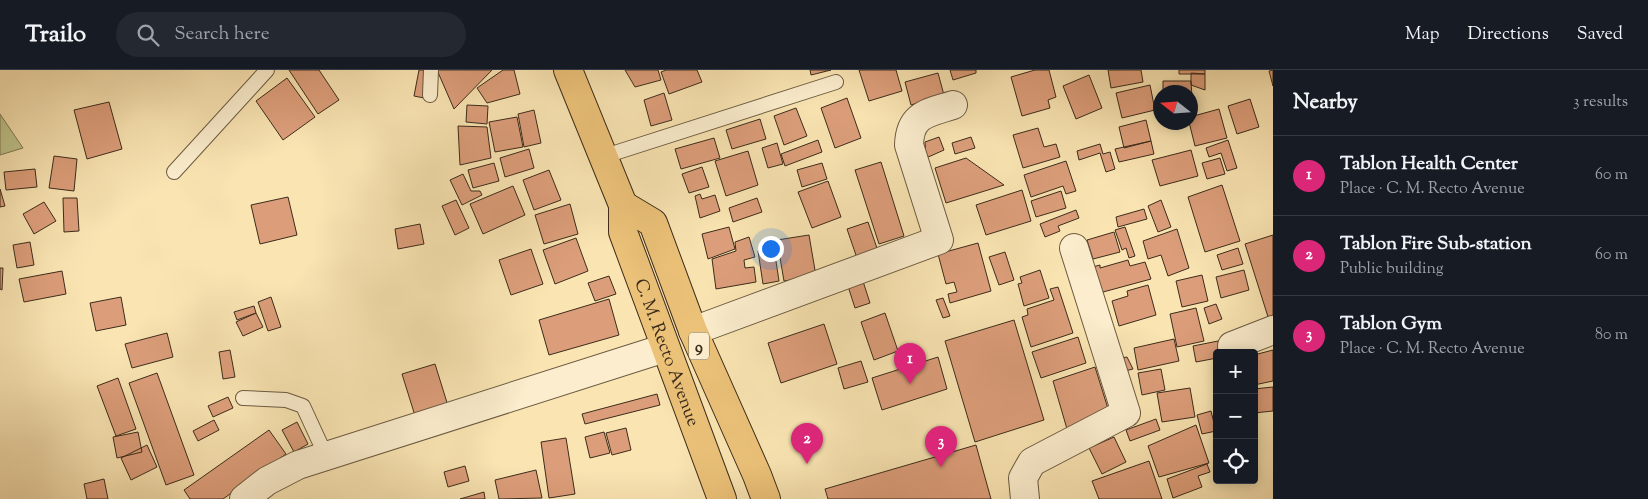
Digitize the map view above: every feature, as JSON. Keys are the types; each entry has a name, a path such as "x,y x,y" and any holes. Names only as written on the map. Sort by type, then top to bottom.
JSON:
{"highway":[{"name":"C. M. Recto Avenue","path":"568,70 622,205 623,232 722,499"},
{"name":"C. M. Recto Avenue","path":"622,205 653,223 693,332 766,499"}],"street":[{"path":"693,332 939,240 910,145 910,135 913,126 920,116 953,105"},
{"path":"1025,499 1023,478 1032,462 1126,413 1074,248"},
{"path":"1232,346 1273,330"},
{"path":"244,499 267,481 298,465 665,348"}],"lane":[{"path":"174,172 267,70"},
{"path":"430,95 431,70"},
{"path":"602,157 836,82"},
{"path":"244,398 286,400 303,406 326,456"}],"green space":[{"path":"0,114 23,148 0,155"}],"building":[{"path":"289,70 319,70 339,100 318,114"},
{"path":"419,70 430,70 424,98 414,96"},
{"path":"437,70 492,70 454,109"},
{"path":"503,70 514,70 520,94 487,103 477,88"},
{"path":"625,70 658,70 661,80 635,87"},
{"path":"666,70 697,70 702,82 669,94 661,72"},
{"path":"810,70 831,70 811,75"},
{"path":"859,70 896,70 902,91 869,101"},
{"path":"950,70 976,70 976,73 953,80"},
{"path":"1035,70 1049,70 1056,97 1048,100 1050,108 1022,116 1011,77"},
{"path":"1108,70 1141,70 1143,82 1111,88"},
{"path":"1179,70 1205,70 1205,74 1179,74"},
{"path":"1273,70 1273,86 1269,71"},
{"path":"938,73 944,95 911,105 905,82"},
{"path":"1191,73 1205,74 1205,90 1198,88 1198,85 1191,85"},
{"path":"1089,75 1102,108 1076,119 1063,86"},
{"path":"287,78 315,117 283,140 256,101"},
{"path":"1163,81 1191,81 1191,85 1163,85"},
{"path":"1150,85 1153,110 1122,118 1116,93"},
{"path":"664,93 672,120 651,126 644,100"},
{"path":"847,98 861,138 835,148 821,108"},
{"path":"1250,99 1259,127 1237,134 1228,106"},
{"path":"109,102 122,149 87,159 74,110"},
{"path":"467,105 488,106 487,124 466,122"},
{"path":"796,108 807,136 784,145 774,116"},
{"path":"1219,109 1227,138 1195,146 1191,130 1198,130 1198,115"},
{"path":"534,110 541,143 524,147 518,114"},
{"path":"517,117 523,147 495,152 489,122"},
{"path":"760,119 766,139 732,149 726,130"},
{"path":"1146,120 1151,141 1124,148 1119,127"},
{"path":"458,126 487,127 491,158 460,165"},
{"path":"1038,128 1044,147 1056,144 1060,157 1023,168 1013,135"},
{"path":"939,137 944,150 926,158 925,142"},
{"path":"971,137 975,148 955,154 952,143"},
{"path":"714,138 720,158 681,169 675,149"},
{"path":"818,140 822,152 785,166 781,154"},
{"path":"1228,140 1237,168 1227,171 1221,153 1209,157 1206,148"},
{"path":"1151,141 1154,154 1119,162 1115,149"},
{"path":"777,143 783,164 768,168 762,148"},
{"path":"1100,144 1103,154 1110,152 1115,169 1106,172 1100,153 1079,160 1077,151"},
{"path":"529,149 534,168 505,177 500,158"},
{"path":"1191,150 1198,176 1160,186 1152,160"},
{"path":"748,151 758,185 726,196 715,161"},
{"path":"54,156 77,159 74,191 49,188"},
{"path":"966,158 1004,185 946,203 935,168"},
{"path":"1220,158 1225,174 1207,179 1202,163"},
{"path":"1066,161 1076,191 1066,194 1063,186 1031,197 1024,175"},
{"path":"881,162 904,236 879,244 855,170"},
{"path":"494,163 499,181 473,188 468,170"},
{"path":"822,163 827,179 802,187 797,170"},
{"path":"702,167 709,187 689,193 682,174"},
{"path":"35,169 37,187 6,190 4,172"},
{"path":"549,170 561,200 534,210 523,180"},
{"path":"463,174 471,191 480,191 482,195 462,205 450,180"},
{"path":"828,181 841,217 812,228 798,192"},
{"path":"1222,185 1240,241 1205,252 1188,197"},
{"path":"513,186 525,215 483,234 470,204"},
{"path":"0,189 5,206 0,207"},
{"path":"1022,190 1031,221 986,235 976,205"},
{"path":"1061,191 1066,208 1036,217 1031,201"},
{"path":"700,194 702,199 715,195 720,211 700,218 695,196"},
{"path":"288,197 297,235 260,244 251,205"},
{"path":"63,198 77,198 79,231 64,232"},
{"path":"757,198 762,212 733,222 729,208"},
{"path":"456,200 469,228 455,235 442,206"},
{"path":"1161,200 1171,227 1158,232 1148,206"},
{"path":"44,202 56,221 34,234 23,214"},
{"path":"570,204 578,234 544,244 535,215"},
{"path":"1144,209 1147,219 1118,227 1116,217"},
{"path":"1076,210 1079,218 1058,226 1060,231 1045,237 1040,224"},
{"path":"868,222 879,254 858,261 847,229"},
{"path":"420,224 424,244 398,249 395,229"},
{"path":"729,227 735,249 708,259 702,234"},
{"path":"1125,227 1135,256 1129,258 1126,248 1122,250 1115,230"},
{"path":"1177,229 1189,268 1168,276 1161,255 1148,259 1143,241"},
{"path":"1114,232 1120,252 1093,259 1087,240"},
{"path":"809,235 816,276 784,281 777,240"},
{"path":"1273,235 1273,319 1269,320 1245,244"},
{"path":"749,237 755,257 744,260 745,268 754,267 756,282 716,289 712,259 736,251 735,242"},
{"path":"576,238 588,271 555,284 543,250"},
{"path":"30,242 34,265 17,268 13,245"},
{"path":"978,243 991,291 950,303 948,294 957,292 954,282 946,284 938,254"},
{"path":"774,248 779,281 763,284 758,251"},
{"path":"1238,248 1243,264 1222,270 1217,255"},
{"path":"531,249 543,284 511,295 499,260"},
{"path":"1005,252 1014,280 999,285 989,257"},
{"path":"1128,260 1130,266 1145,262 1151,279 1092,295 1085,269 1100,265 1100,268"},
{"path":"0,268 3,268 2,290 0,289"},
{"path":"1040,270 1049,298 1024,306 1018,284 1022,283 1020,277"},
{"path":"1244,270 1249,290 1221,298 1216,277"},
{"path":"62,271 66,294 24,302 19,279"},
{"path":"860,272 870,303 855,308 845,277"},
{"path":"1202,275 1208,301 1182,307 1176,281"},
{"path":"609,276 616,294 595,301 588,283"},
{"path":"1148,285 1156,315 1119,326 1112,301 1128,296 1127,291"},
{"path":"1058,287 1073,333 1031,347 1022,317 1028,315 1027,309 1054,300 1050,289"},
{"path":"121,297 126,325 96,331 90,303"},
{"path":"271,297 281,327 268,331 258,302"},
{"path":"943,298 950,316 943,318 936,300"},
{"path":"609,299 619,335 549,355 539,320"},
{"path":"1216,304 1222,319 1209,324 1204,308"},
{"path":"254,306 256,313 237,320 234,312"},
{"path":"1196,308 1204,341 1177,347 1170,314"},
{"path":"256,313 263,327 243,336 236,322"},
{"path":"885,313 898,351 874,360 861,322"},
{"path":"1014,320 1044,420 975,442 945,341"},
{"path":"824,324 837,364 781,383 768,343"},
{"path":"167,333 173,357 132,368 125,344"},
{"path":"1078,337 1086,363 1041,378 1032,352"},
{"path":"1174,339 1179,361 1138,370 1134,348"},
{"path":"1218,341 1219,349 1213,349 1213,359 1196,362 1193,346"},
{"path":"230,350 235,377 223,379 219,352"},
{"path":"1273,350 1273,381 1258,384 1258,354"},
{"path":"938,357 947,389 882,410 872,378"},
{"path":"1127,357 1133,369 1113,374 1110,360"},
{"path":"861,361 868,382 844,389 838,368"},
{"path":"435,364 449,409 416,419 402,374"},
{"path":"1095,367 1110,415 1067,429 1053,381"},
{"path":"1161,369 1165,390 1142,395 1138,373"},
{"path":"157,373 194,475 166,485 129,383"},
{"path":"118,378 136,429 116,436 97,386"},
{"path":"1273,387 1273,411 1258,413 1258,389"},
{"path":"1190,388 1195,417 1162,422 1157,393"},
{"path":"657,394 660,405 585,424 582,414"},
{"path":"228,397 233,408 213,417 208,406"},
{"path":"1211,411 1213,432 1202,434 1197,415"},
{"path":"1156,419 1160,430 1130,441 1126,430"},
{"path":"214,420 219,430 198,441 193,431"},
{"path":"297,422 308,444 294,452 282,430"},
{"path":"1196,425 1209,463 1159,477 1148,446"},
{"path":"626,428 631,450 612,455 606,433"},
{"path":"269,430 286,454 223,499 190,499 184,490"},
{"path":"138,432 142,452 117,458 113,437"},
{"path":"604,432 610,453 590,458 585,437"},
{"path":"1114,437 1126,462 1102,474 1089,448"},
{"path":"566,438 575,494 549,498 541,442"},
{"path":"147,445 157,467 131,480 121,458"},
{"path":"976,445 991,499 828,499 825,489"},
{"path":"1149,461 1162,499 1099,499 1092,481"},
{"path":"1207,464 1210,472 1198,476 1202,487 1173,498 1167,479"},
{"path":"465,466 469,481 448,487 444,472"},
{"path":"536,470 542,498 499,499 495,480"},
{"path":"104,479 108,499 87,499 84,484"},
{"path":"484,492 485,499 460,499"}],"place":[{"name":"Tablon Health Center","path":"910,384"},
{"name":"Tablon Fire Sub-station","path":"807,464"},
{"name":"Tablon Gym","path":"941,467"}]}
